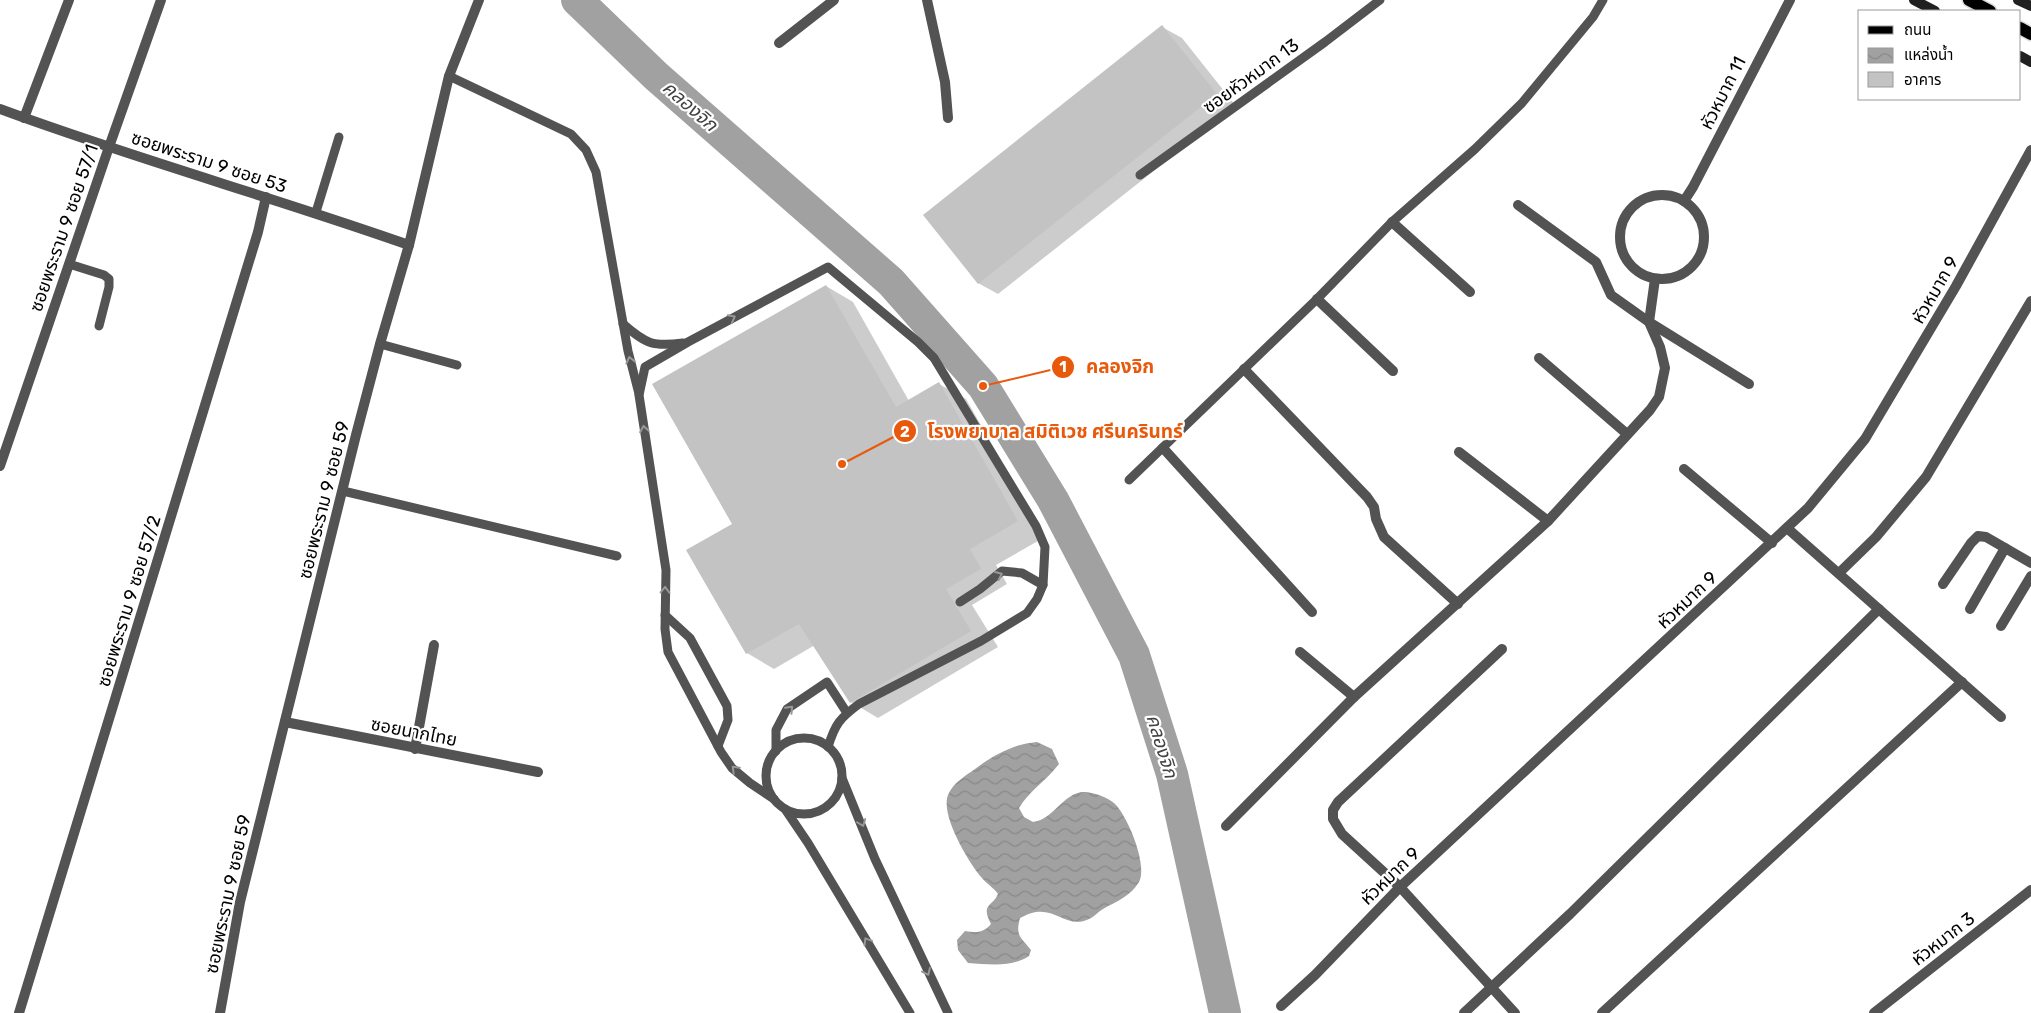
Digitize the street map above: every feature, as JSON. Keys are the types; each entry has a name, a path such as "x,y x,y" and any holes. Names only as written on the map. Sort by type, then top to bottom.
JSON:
{"main road":[{"path":"1914,0 1933,10"},
{"path":"1969,0 1988,10"},
{"path":"2018,0 2031,6"}],"street":[{"path":"24,118 68,0"},
{"name":"ซอยพระราม 9 ซอย 57/1","path":"0,466 161,0"},
{"name":"ซอยพระราม 9 ซอย 59","path":"220,1013 240,902 342,491 380,344 409,245 449,76 479,0"},
{"path":"780,43 834,0"},
{"path":"927,0 946,82 948,118"},
{"name":"หัวหมาก 11","path":"1684,201 1790,0"},
{"name":"ซอยพระราม 9 ซอย 53","path":"0,110 109,147 316,212 409,245"},
{"name":"หัวหมาก 9","path":"1281,1006 1315,975 1400,887 1808,508 1865,439 1956,286 2031,150"},
{"path":"1658,195 1671,196 1684,201 1695,210 1702,223 1704,237 1702,251 1696,263 1685,273 1672,278 1656,279 1644,275 1632,267 1624,256 1620,243 1621,230 1625,217 1633,206 1645,199 1658,195"},
{"name":"ซอยพระราม 9 ซอย 57/2","path":"19,1013 258,232 266,197"},
{"path":"1518,204 1596,262 1611,295 1649,322 1749,384"},
{"path":"1392,222 1470,292"},
{"path":"1226,826 1354,697 1548,520 1660,397 1665,368 1660,347 1649,322 1656,279"},
{"path":"1317,299 1393,371"},
{"path":"1838,573 1876,537 1926,477 2031,301"},
{"path":"1539,358 1627,434"},
{"path":"1244,369 1368,497 1374,507 1376,519 1384,537 1458,604"},
{"path":"1163,448 1312,612"},
{"path":"1459,452 1548,520"},
{"path":"1684,468 1772,543"},
{"path":"1787,528 2001,717"},
{"path":"1943,584 1971,543 1978,536 2006,548 2031,563"},
{"path":"1970,609 2006,548"},
{"path":"2001,626 2031,576"},
{"path":"1464,1013 1570,914 1879,609"},
{"path":"415,749 434,645"},
{"path":"1502,649 1338,802 1333,810 1333,819 1342,834 1400,887 1490,988 1515,1013"},
{"path":"1300,652 1354,697"},
{"path":"1602,1013 1962,682"},
{"name":"ซอยนากไทย","path":"285,722 538,772"},
{"name":"หัวหมาก 3","path":"1874,1013 2031,890"}],"lane":[{"name":"ซอยหัวหมาก 13","path":"1140,176 1380,0"},
{"path":"1129,480 1317,299 1392,222 1475,149 1522,104 1593,17 1603,0"},
{"path":"449,76 571,134 586,150 596,172 623,324 639,395 666,570 665,630 668,652 718,746 732,768 785,809 808,843 910,1013"},
{"path":"316,212 339,137"},
{"path":"69,264 104,275 109,279 109,287 99,326"},
{"path":"639,395 646,367 688,342 828,267 918,342 934,358 1036,526 1045,547 1042,585 1037,598 1027,613 981,642 858,704 841,717 833,730 828,746"},
{"path":"623,324 637,336 653,345 688,342"},
{"path":"380,344 456,365"},
{"path":"342,491 617,556"},
{"path":"960,602 1002,571 1022,573 1042,585"},
{"path":"665,615 690,638 727,706 728,720 718,746"},
{"path":"776,751 776,730 787,709 827,682 847,713"},
{"path":"774,799 768,787 766,775 769,762 776,751 784,744 801,739 818,741 828,746 836,755 841,766 840,791 833,802 822,810 810,814 797,813 785,809"},
{"path":"842,778 876,859 948,1013"}],"water":[{"path":"1037,742 1052,749 1059,764 1032,791 1019,808 1024,817 1033,822 1040,820 1070,796 1077,793 1092,793 1108,799 1120,810 1131,830 1141,864 1139,882 1123,898 1091,918 1082,921 1073,922 1050,913 1042,912 1032,913 1020,918 1019,933 1031,950 1029,956 1022,960 1007,964 968,963 958,950 957,940 965,931 979,932 991,924 987,909 998,894 976,871 963,850 948,814 948,795 960,780 989,759 1012,748"}],"building":[{"path":"1162,25 1217,94 978,284 923,215"},
{"path":"826,285 896,407 939,382 1018,521 970,549 981,569 946,589 971,631 850,703 799,624 746,654 686,550 732,524 652,384"}],"waterway":[{"name":"คลองจิก","path":"577,0 656,76 891,282 983,386 1053,500 1134,655 1172,774 1225,1013"}],"place":[{"name":"คลองจิก","path":"983,386"},
{"name":"โรงพยาบาล สมิติเวช ศรีนครินทร์","path":"842,464"}]}
